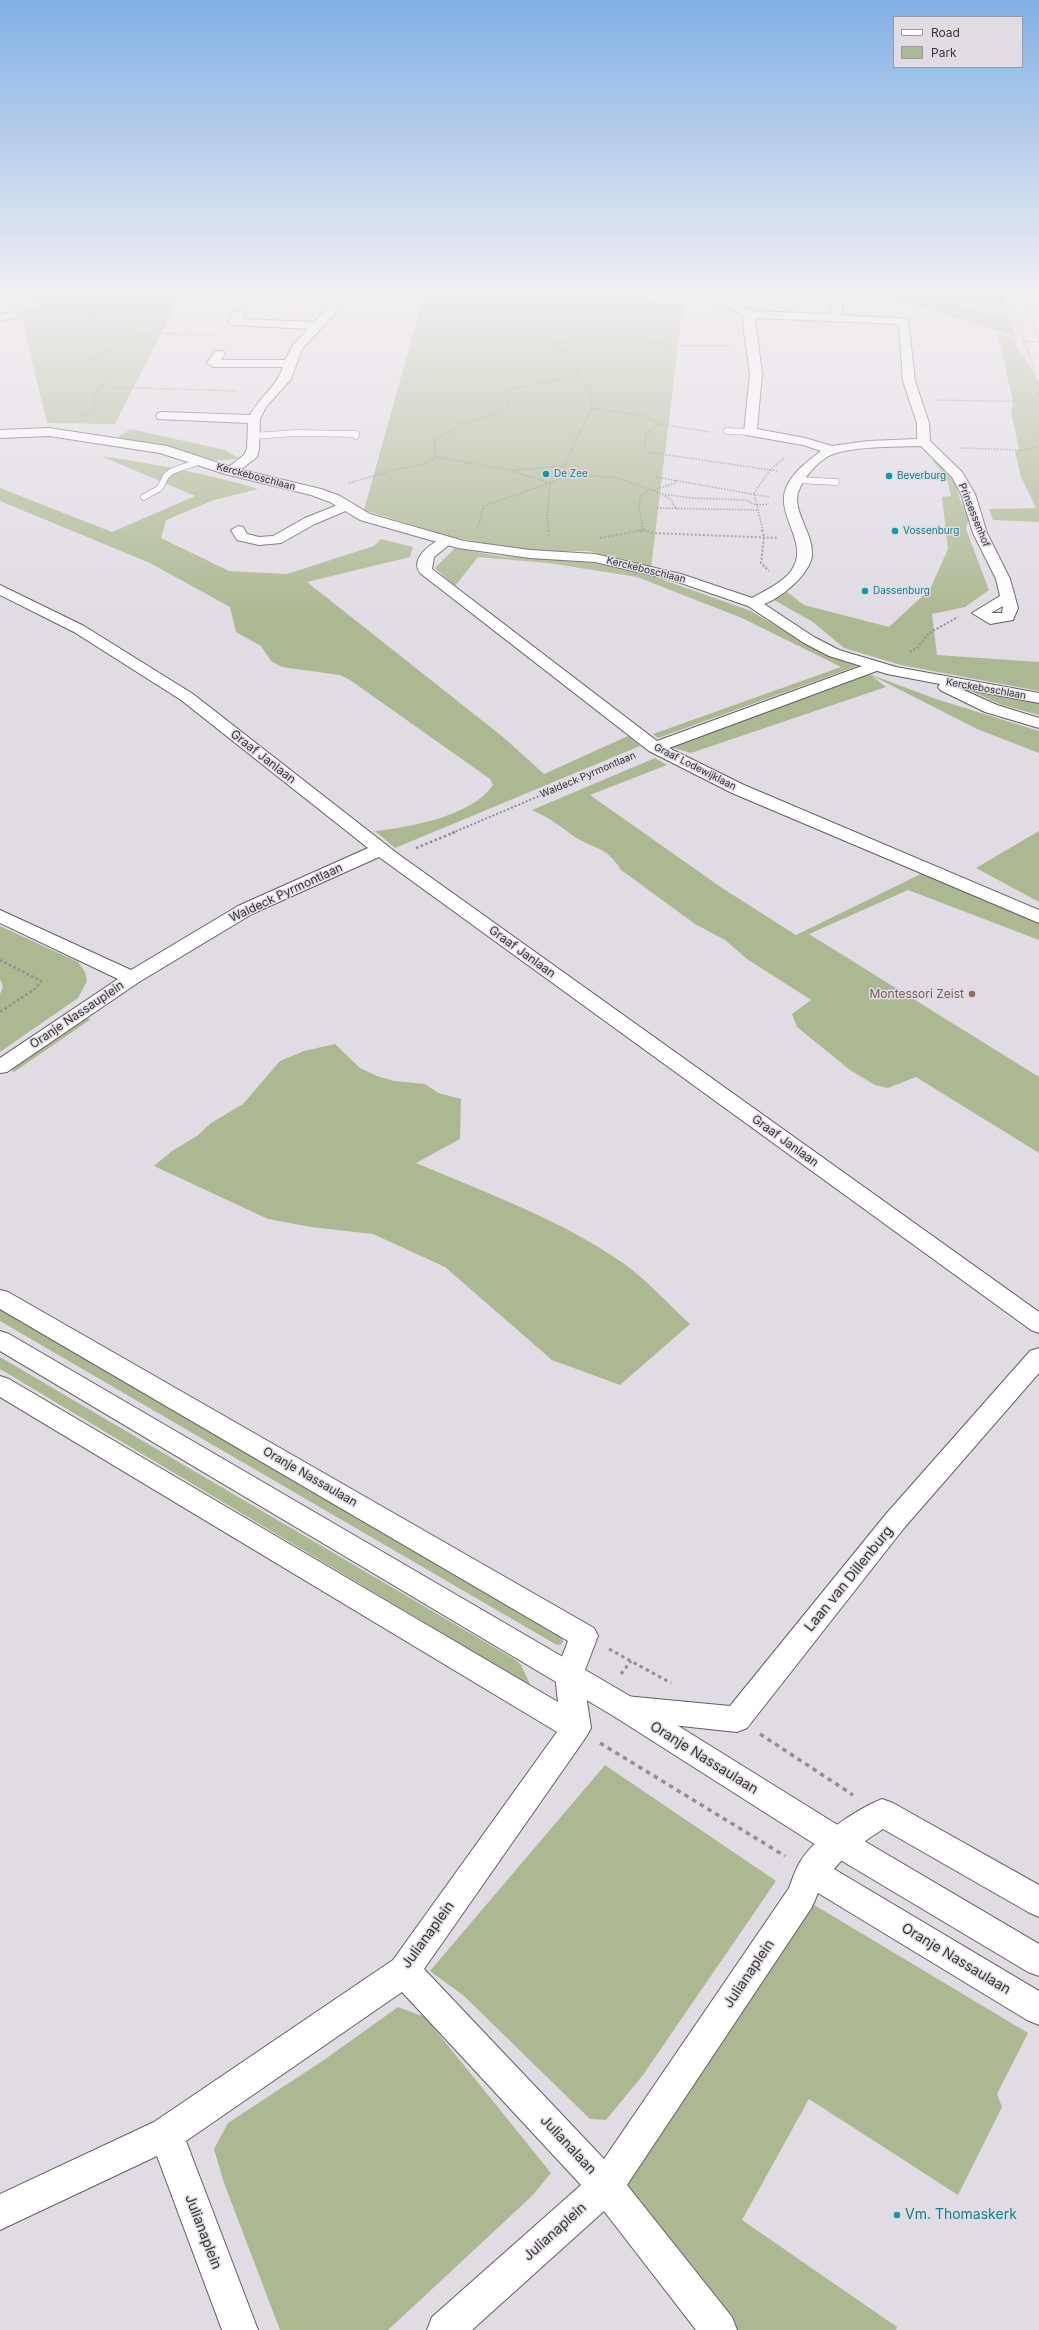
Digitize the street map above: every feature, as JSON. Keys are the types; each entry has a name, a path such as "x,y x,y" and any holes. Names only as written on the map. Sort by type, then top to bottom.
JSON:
{"street":[{"path":"230,471 250,457 253,449 254,419 264,403"},
{"path":"753,403 750,432 805,442 831,450 928,445 916,403"},
{"path":"162,416 254,419"},
{"name":"Kerckeboschlaan","path":"0,434 49,432 98,441 162,449 230,471 316,492 365,517 463,546 530,554 594,558 676,577 753,603 809,640 834,653 876,666 933,680 1039,698"},
{"name":"Prinsessenhof","path":"928,445 957,475 968,494 980,533 1003,579 1011,608 1008,617 990,619 980,613"},
{"path":"753,603 794,578 803,563 805,547 803,539 785,502 798,478 831,450"},
{"path":"238,530 242,537 251,540 269,542 276,540 310,521 345,506"},
{"name":"Graaf Lodewijklaan","path":"446,541 425,559 425,570 655,747 738,789 1039,917"},
{"name":"Graaf Janlaan","path":"0,588 79,629 187,697 386,854 1039,1324"},
{"path":"655,747 876,666"},
{"name":"Kerckeboschlaan","path":"933,680 967,700 1012,716 1039,723"},
{"name":"Waldeck Pyrmontlaan","path":"132,978 245,910 386,854"},
{"name":"Oranje Nassauplein","path":"0,916 132,978"},
{"name":"Oranje Nassauplein","path":"0,1067 132,978"},
{"name":"Oranje Nassaulaan","path":"0,1298 584,1636 569,1675"},
{"name":"Oranje Nassaulaan","path":"0,1340 625,1708 838,1842 1039,1961"},
{"name":"Laan van Dillenburg","path":"625,1708 737,1719 895,1521 1039,1357"},
{"path":"0,1386 576,1728"},
{"path":"569,1675 576,1728"},
{"name":"Julianaplein","path":"0,2212 166,2134 404,1971 576,1728"},
{"path":"838,1842 882,1813 1039,1902"},
{"name":"Julianaplein","path":"445,2330 606,2186 801,1897 811,1872 838,1842"},
{"name":"Oranje Nassaulaan","path":"811,1872 1039,2009"},
{"name":"Julianalaan","path":"404,1971 606,2186 719,2330"},
{"name":"Julianaplein","path":"166,2134 240,2330"}],"lane":[{"path":"727,431 750,432"},
{"path":"253,436 296,433 356,434 356,436"},
{"path":"144,497 160,488 166,476 172,471 201,461"},
{"path":"798,478 836,482"}],"path":[{"path":"79,419 91,411 95,406 95,403"},
{"path":"437,457 434,453 435,440 460,424 501,413 507,407 508,403"},
{"path":"566,475 564,466 592,408 592,403"},
{"path":"592,408 644,416 659,424 700,432 727,431"},
{"path":"659,424 646,434 644,448 648,452 770,470 798,478"},
{"path":"724,592 738,584 770,572 761,563 764,537 754,493 770,470 805,442"},
{"path":"928,445 1022,450 1039,447"},
{"path":"346,484 398,469 422,465 437,457 509,470 550,483"},
{"path":"509,470 564,466"},
{"path":"463,546 477,533 484,506 550,483 566,475 615,478 649,490 654,490 675,483 676,480"},
{"path":"656,477 754,493 785,502"},
{"path":"549,535 546,518 550,483"},
{"path":"643,530 639,506 640,496 649,490"},
{"path":"654,490 670,499 677,508"},
{"path":"662,494 692,498 745,500 756,505 785,502"},
{"path":"657,508 758,510"},
{"path":"599,538 643,530 653,532 803,539"},
{"path":"543,534 556,537"},
{"path":"876,666 888,664 918,647 929,633 944,623 960,616 980,613"},
{"name":"Waldeck Pyrmontlaan","path":"386,854 655,747"},
{"path":"0,960 41,981 36,988 0,1012"},
{"path":"576,1728 811,1872"}],"green space":[{"path":"42,403 126,403 115,424 47,423"},
{"path":"394,403 671,403 651,568 589,551 525,551 452,537 364,510"},
{"path":"1013,403 1039,403 1039,522 993,520 989,509 1036,508 1021,477 1015,451 1019,450 1011,411"},
{"path":"130,429 225,450 238,458 221,460 205,458 166,446 118,437"},
{"path":"101,456 141,462 219,478 258,489 214,500 166,520 161,538 229,571 287,574 374,546 381,539 413,547 410,557 307,582 503,737 544,774 628,736 640,746 395,848 375,831 423,823 456,812 471,805 483,796 493,785 490,779 350,680 340,675 282,667 271,661 261,646 236,632 230,607 150,563 0,501 0,488 112,532 195,496"},
{"path":"933,461 942,462 955,483 961,502 969,517 966,529 989,590 965,607 932,614 937,655 1039,662 1039,691 901,665 844,648 813,622 774,600 787,592 804,605 889,627 930,589 948,549 942,497 951,496 947,479"},
{"path":"455,548 499,556 583,561 644,573 751,611 823,654 857,666 658,738 653,734 841,667 742,618 637,577 548,563 478,557 455,586 435,568"},
{"path":"869,674 936,699 1039,731 1039,753 977,729 871,675 886,687 691,753 671,747"},
{"path":"971,691 1039,703 1039,715 1002,705"},
{"path":"655,758 667,765 590,795 722,888 796,935 925,872 1039,924 1039,940 908,890 809,934 1039,1077 1039,1153 916,1077 888,1088 875,1085 850,1070 797,1027 792,1014 811,1000 747,959 725,940 695,924 621,870 616,862 605,852 579,840 557,824 532,810"},
{"path":"1039,831 1039,902 976,868"},
{"path":"0,926 78,962 85,972 87,981 78,998 0,1052 0,994 3,987 0,979"},
{"path":"82,1017 91,1019 14,1072 8,1067"},
{"path":"335,1044 360,1068 377,1076 394,1081 425,1084 438,1093 461,1099 460,1139 416,1163 496,1196 548,1220 599,1247 623,1263 640,1277 690,1324 620,1385 552,1360 445,1267 373,1234 311,1227 268,1219 154,1166 172,1151 197,1136 211,1123 243,1104 280,1061 304,1051"},
{"path":"0,1310 562,1636 563,1642 560,1645 555,1644 0,1321"},
{"path":"0,1357 514,1659 521,1665 531,1686 0,1369"},
{"path":"605,1765 776,1881 643,2075 606,2120 590,2119 464,1996 430,1971"},
{"path":"801,1897 1028,2033 997,2094 1002,2107 958,2195 809,2099 742,2220 897,2327 896,2330 719,2330 606,2186"},
{"path":"398,2007 425,2017 551,2173 532,2196 388,2330 280,2330 224,2183 214,2149 228,2123 324,2060"}],"place":[{"name":"De Zee","path":"546,474"},
{"name":"Beverburg","path":"889,476"},
{"name":"Vossenburg","path":"895,531"},
{"name":"Dassenburg","path":"865,591"},
{"name":"Montessori Zeist","path":"972,994"},
{"name":"Vm. Thomaskerk","path":"897,2215"}]}
